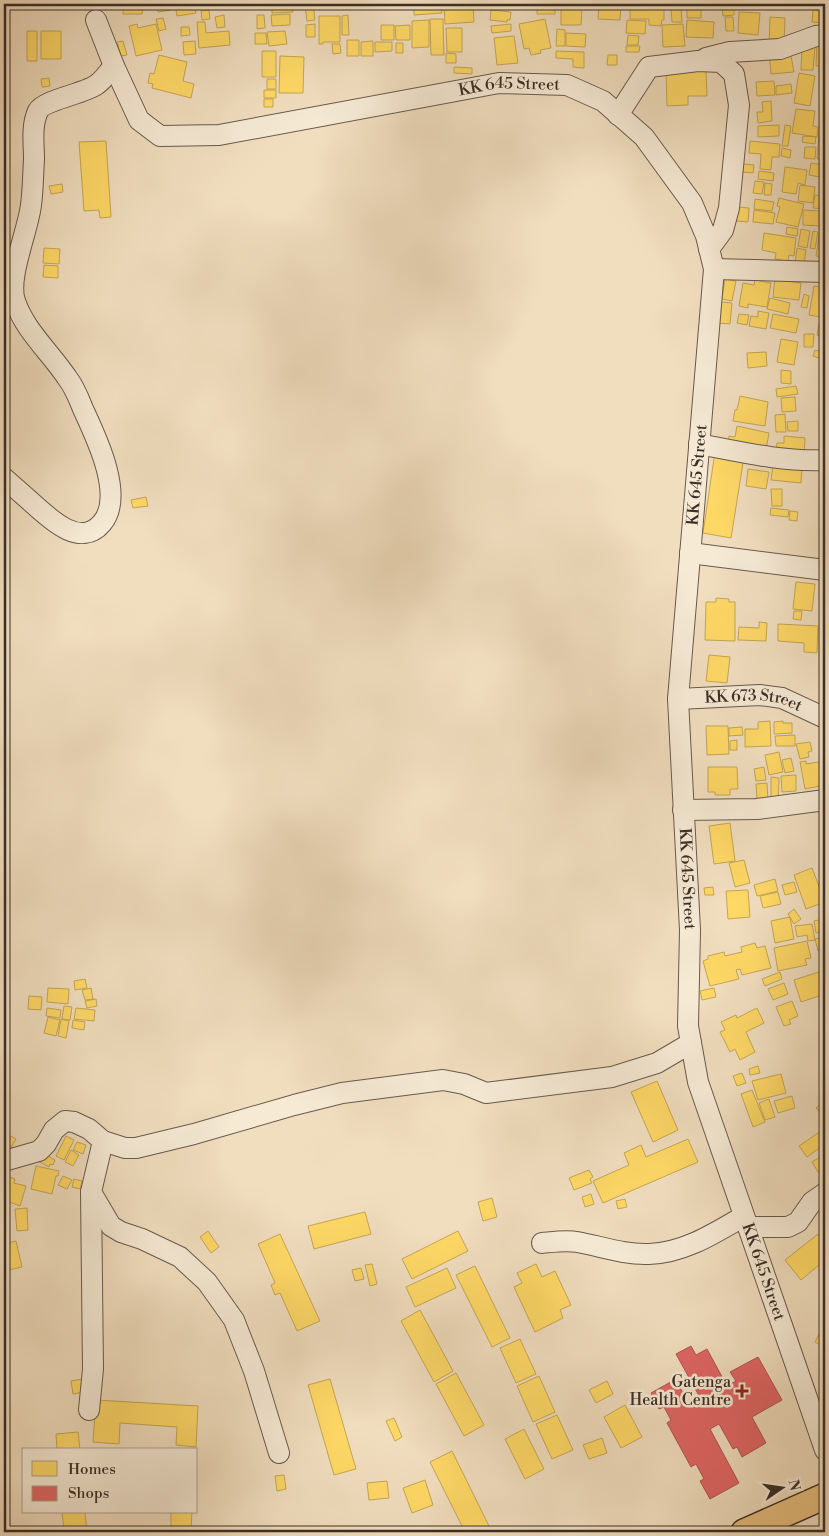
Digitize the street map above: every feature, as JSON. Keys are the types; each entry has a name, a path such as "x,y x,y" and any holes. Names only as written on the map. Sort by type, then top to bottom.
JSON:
{"main road":[{"path":"744,1532 825,1496"}],"street":[{"name":"KK 645 Street","path":"96,20 114,66 139,120 160,136 219,135 500,83 567,85 603,102 644,137 692,203 706,236 714,269 678,699 690,930 688,1026 698,1082 825,1450"},
{"path":"618,114 649,67 698,61 730,52 780,48 816,36 825,35"},
{"path":"698,61 721,62 734,74 739,105 729,208 722,230 709,250"},
{"path":"4,478 50,520 68,531 85,533 96,530 108,516 111,500 108,476 100,445 70,380 31,331 14,300 14,274 31,206 34,173 34,126 39,109 50,102 80,93 98,84 114,66"},
{"path":"714,269 825,272"},
{"path":"700,444 778,458 806,461 825,460"},
{"path":"690,553 825,570"},
{"name":"KK 673 Street","path":"678,699 760,695 782,698 825,718"},
{"path":"684,810 757,809 825,800"},
{"path":"4,1161 39,1151 46,1144 54,1130 65,1121 74,1122 89,1130 103,1141 125,1148 136,1148 342,1093 443,1080 464,1084 486,1094 612,1076 657,1062 691,1043"},
{"path":"89,1410 92,1368 91,1192 103,1141"},
{"path":"91,1192 111,1226 120,1232 142,1239 180,1257 207,1282 234,1320 254,1371 279,1453"},
{"path":"542,1242 574,1241 615,1251 648,1254 671,1251 746,1221 788,1227 794,1225 812,1202 825,1193"}],"building: Homes":[{"path":"123,4 143,4 142,14 123,14"},
{"path":"156,4 170,4 171,10 158,12"},
{"path":"175,4 194,4 196,13 177,16"},
{"path":"200,4 224,4 224,6 201,9"},
{"path":"235,4 263,4 263,6 257,6 257,9 242,9 242,6 235,6"},
{"path":"272,4 292,4 293,12 272,13"},
{"path":"313,4 315,20 307,21 305,5"},
{"path":"414,4 441,4 442,13 414,15"},
{"path":"444,4 473,4 474,22 445,24"},
{"path":"537,4 555,4 555,14 537,14"},
{"path":"599,4 621,4 620,20 598,19"},
{"path":"630,4 664,4 664,20 662,20 661,26 649,25 649,19 630,19"},
{"path":"734,4 734,15 723,16 722,5"},
{"path":"561,5 582,6 581,25 561,25"},
{"path":"671,8 681,8 682,22 672,22"},
{"path":"687,8 701,8 701,18 687,18"},
{"path":"209,10 210,19 202,20 201,11"},
{"path":"491,10 511,12 510,20 507,20 507,22 490,20"},
{"path":"813,10 825,11 825,23 812,22"},
{"path":"739,12 760,13 758,35 738,33"},
{"path":"290,14 290,25 272,26 271,15"},
{"path":"224,15 225,27 217,28 215,17"},
{"path":"257,15 264,15 265,28 257,29"},
{"path":"348,15 349,35 342,35 342,16"},
{"path":"319,16 340,16 340,42 323,42 323,44 319,44"},
{"path":"725,17 733,17 734,31 726,31"},
{"path":"770,17 785,18 784,45 769,45"},
{"path":"163,18 166,29 159,31 156,19"},
{"path":"430,19 443,19 444,55 431,55"},
{"path":"545,19 551,48 540,50 541,53 531,55 529,48 524,49 519,24"},
{"path":"429,20 429,47 412,48 412,21"},
{"path":"627,20 646,21 645,34 626,33"},
{"path":"687,20 714,22 713,38 686,37"},
{"path":"197,22 205,22 206,33 229,31 230,45 199,48"},
{"path":"137,24 138,28 156,24 162,50 136,56 129,26"},
{"path":"315,24 315,37 306,37 306,25"},
{"path":"511,24 511,31 492,33 491,26"},
{"path":"683,24 685,46 663,47 662,25"},
{"path":"381,25 394,25 394,40 381,40"},
{"path":"410,25 410,40 396,40 395,26"},
{"path":"181,27 189,27 190,35 181,36"},
{"path":"446,28 462,28 462,52 447,52"},
{"path":"557,29 565,30 565,46 556,46"},
{"path":"27,31 37,31 37,61 27,61"},
{"path":"41,31 61,31 61,59 41,59"},
{"path":"285,31 287,44 269,46 267,32"},
{"path":"255,33 266,33 267,44 255,44"},
{"path":"566,33 586,34 585,47 566,46"},
{"path":"628,35 639,36 638,45 627,45"},
{"path":"514,36 518,63 497,65 494,38"},
{"path":"817,39 825,39 825,66 816,66"},
{"path":"347,40 359,40 359,56 347,56"},
{"path":"123,41 127,55 121,56 117,42"},
{"path":"195,41 196,54 184,55 183,42"},
{"path":"373,41 373,56 361,56 361,42"},
{"path":"375,42 392,42 392,51 375,52"},
{"path":"396,43 403,43 403,53 396,53"},
{"path":"332,44 340,44 341,53 333,54"},
{"path":"802,45 815,46 813,70 801,70"},
{"path":"626,46 640,46 639,52 626,52"},
{"path":"262,51 276,51 276,77 262,77"},
{"path":"556,51 584,52 584,68 573,67 573,59 556,58"},
{"path":"790,51 794,72 771,74 769,53"},
{"path":"446,53 456,54 456,63 446,63"},
{"path":"159,55 187,62 183,81 194,84 191,98 152,88 153,84 148,83 150,73 154,74"},
{"path":"608,55 617,55 617,65 607,65"},
{"path":"280,56 304,57 303,93 279,93"},
{"path":"454,67 472,68 472,74 454,73"},
{"path":"706,70 707,96 688,96 688,105 667,106 666,72"},
{"path":"799,73 815,76 810,106 794,103"},
{"path":"49,78 50,86 42,87 41,79"},
{"path":"267,79 276,79 276,89 267,89"},
{"path":"774,81 775,95 757,96 756,82"},
{"path":"791,84 792,93 776,95 776,86"},
{"path":"264,90 276,90 276,98 264,98"},
{"path":"264,99 273,99 273,107 264,107"},
{"path":"771,101 772,121 758,123 757,112 763,112 762,102"},
{"path":"821,107 825,108 825,159 817,159"},
{"path":"796,109 815,111 813,126 818,127 817,137 792,133"},
{"path":"779,125 779,136 758,137 758,126"},
{"path":"785,125 791,126 788,146 782,146"},
{"path":"803,136 816,137 815,144 802,142"},
{"path":"106,141 111,217 100,218 99,210 84,211 79,142"},
{"path":"750,141 780,144 779,157 772,157 771,170 760,169 761,154 749,153"},
{"path":"805,147 816,147 815,159 804,158"},
{"path":"782,148 791,150 790,158 781,156"},
{"path":"811,163 825,165 825,178 809,175"},
{"path":"743,164 754,165 753,173 742,172"},
{"path":"785,167 807,170 805,185 798,183 796,194 782,192"},
{"path":"759,171 774,173 773,181 758,179"},
{"path":"755,181 764,182 762,194 753,193"},
{"path":"765,183 772,184 771,195 764,195"},
{"path":"62,184 63,192 51,194 49,186"},
{"path":"800,185 815,187 813,203 798,201"},
{"path":"815,195 825,196 825,209 813,208"},
{"path":"779,198 804,204 798,227 776,222 780,207 777,206"},
{"path":"755,199 774,202 772,211 754,209"},
{"path":"738,207 749,208 748,222 736,221"},
{"path":"754,210 775,213 773,224 753,222"},
{"path":"803,210 822,211 820,226 803,225"},
{"path":"787,227 798,229 797,236 786,234"},
{"path":"801,229 810,231 807,248 798,246"},
{"path":"813,231 818,232 815,249 810,248"},
{"path":"764,233 796,238 794,256 789,255 788,261 775,259 776,253 762,250"},
{"path":"819,236 825,237 824,257 816,256"},
{"path":"44,248 60,249 59,264 43,263"},
{"path":"797,248 806,250 804,265 795,264"},
{"path":"44,265 58,266 58,278 43,277"},
{"path":"775,277 787,278 787,281 801,283 799,300 773,297"},
{"path":"725,279 736,281 732,301 722,299"},
{"path":"755,280 771,283 767,307 748,304 748,308 739,306 743,283 754,285"},
{"path":"814,286 825,288 825,318 809,315"},
{"path":"804,294 809,296 807,308 801,307"},
{"path":"770,298 790,303 788,314 767,309"},
{"path":"721,302 732,303 730,324 718,323"},
{"path":"758,311 769,313 766,329 749,326 751,316 758,317"},
{"path":"739,314 749,315 747,325 737,323"},
{"path":"773,314 799,319 796,333 770,328"},
{"path":"819,324 825,325 825,337 817,335"},
{"path":"804,334 814,334 813,347 804,347"},
{"path":"781,339 798,342 794,365 777,362"},
{"path":"815,350 825,353 825,360 813,356"},
{"path":"766,352 767,366 748,368 747,353"},
{"path":"781,370 791,371 791,384 781,383"},
{"path":"796,386 798,394 777,397 776,389"},
{"path":"740,396 768,402 765,426 733,421"},
{"path":"795,397 796,411 782,412 781,398"},
{"path":"785,414 786,432 776,432 775,415"},
{"path":"798,421 798,431 788,431 787,422"},
{"path":"737,426 769,433 765,455 727,447 729,436 735,437"},
{"path":"784,436 805,438 804,457 776,455 777,443 784,443"},
{"path":"715,452 744,457 731,538 703,533"},
{"path":"773,465 802,468 801,483 771,480"},
{"path":"748,469 769,472 766,489 746,486"},
{"path":"771,489 782,489 782,506 772,506"},
{"path":"146,497 148,506 133,508 131,500"},
{"path":"771,508 789,510 788,517 770,515"},
{"path":"790,511 798,512 797,521 789,520"},
{"path":"796,582 815,584 812,611 793,609"},
{"path":"716,598 729,599 729,602 735,602 735,641 705,640 706,602 716,602"},
{"path":"794,611 802,611 801,620 793,619"},
{"path":"759,622 767,623 766,641 738,640 739,627 759,628"},
{"path":"778,624 818,626 817,653 804,652 804,643 778,641"},
{"path":"709,655 730,657 727,683 706,681"},
{"path":"770,721 771,746 745,747 745,729 758,729 758,722"},
{"path":"783,721 783,723 792,723 792,733 774,734 774,722"},
{"path":"706,726 728,726 729,754 707,755"},
{"path":"742,727 743,735 729,736 729,728"},
{"path":"795,735 795,746 776,746 775,736"},
{"path":"737,740 737,750 730,750 730,741"},
{"path":"810,742 812,751 808,752 809,757 800,759 796,744"},
{"path":"779,752 783,772 769,775 765,755"},
{"path":"791,758 794,771 785,773 782,760"},
{"path":"806,761 806,764 825,761 825,785 805,789 800,762"},
{"path":"708,767 737,767 738,789 730,789 730,795 715,795 715,792 708,792"},
{"path":"764,767 766,780 756,781 754,769"},
{"path":"796,775 796,791 782,792 781,776"},
{"path":"771,777 779,778 778,802 771,802"},
{"path":"767,783 768,800 757,800 756,784"},
{"path":"730,823 735,861 714,864 709,826"},
{"path":"744,860 750,883 735,887 729,863"},
{"path":"812,868 825,902 806,909 794,875"},
{"path":"775,879 778,891 757,896 754,885"},
{"path":"794,882 797,892 785,895 782,885"},
{"path":"713,887 714,895 705,895 704,888"},
{"path":"748,890 750,917 728,919 726,891"},
{"path":"778,892 781,904 763,908 760,896"},
{"path":"794,909 801,919 794,924 788,914"},
{"path":"790,917 794,939 775,943 771,921"},
{"path":"824,919 825,931 816,933 814,921"},
{"path":"812,924 815,940 808,941 807,935 797,937 795,926"},
{"path":"825,937 825,949 818,951 815,939"},
{"path":"807,941 811,958 805,959 807,965 778,971 774,948"},
{"path":"755,943 757,948 765,946 771,968 742,975 740,969 736,970 739,979 710,986 703,961 708,959 708,956 724,952 725,956 742,952 741,947"},
{"path":"825,970 825,994 801,1002 794,980"},
{"path":"780,972 782,979 765,986 762,979"},
{"path":"85,979 87,988 75,990 74,981"},
{"path":"784,983 788,994 773,1000 768,989"},
{"path":"48,988 69,989 68,1004 47,1002"},
{"path":"91,988 93,999 85,1000 82,990"},
{"path":"714,988 716,997 702,1000 700,991"},
{"path":"29,996 42,997 41,1010 28,1009"},
{"path":"96,999 97,1006 87,1008 85,1001"},
{"path":"792,1001 798,1016 789,1020 791,1024 784,1026 776,1007"},
{"path":"64,1006 72,1007 70,1020 62,1019"},
{"path":"47,1008 61,1010 60,1018 46,1016"},
{"path":"76,1008 95,1010 94,1021 74,1019"},
{"path":"757,1008 764,1023 746,1032 755,1052 740,1060 735,1049 730,1052 720,1032 725,1030 721,1022 736,1015 737,1018"},
{"path":"48,1017 60,1020 56,1036 44,1033"},
{"path":"61,1019 69,1021 66,1038 58,1036"},
{"path":"73,1020 85,1022 84,1030 72,1028"},
{"path":"758,1066 760,1073 750,1075 749,1069"},
{"path":"742,1073 746,1083 737,1086 733,1076"},
{"path":"781,1074 786,1093 758,1100 752,1081"},
{"path":"657,1081 678,1130 653,1142 631,1092"},
{"path":"752,1090 765,1122 753,1127 741,1094"},
{"path":"792,1096 795,1108 778,1113 774,1101"},
{"path":"769,1099 775,1117 765,1120 759,1103"},
{"path":"824,1101 825,1103 825,1118 816,1108"},
{"path":"821,1131 825,1137 825,1144 807,1157 799,1146"},
{"path":"11,1136 16,1139 9,1151 4,1148"},
{"path":"66,1136 74,1140 64,1160 56,1156"},
{"path":"688,1139 698,1162 603,1203 593,1181 629,1165 624,1153 641,1145 646,1157"},
{"path":"77,1142 86,1145 83,1154 73,1150"},
{"path":"71,1150 79,1155 73,1166 65,1162"},
{"path":"43,1153 55,1160 53,1165 50,1164 49,1167 38,1161"},
{"path":"825,1154 825,1168 818,1172 812,1162"},
{"path":"36,1166 59,1171 52,1194 31,1189"},
{"path":"589,1170 593,1177 590,1179 592,1183 574,1190 569,1178"},
{"path":"4,1175 15,1179 14,1183 26,1186 20,1206 4,1200"},
{"path":"63,1176 72,1180 67,1189 58,1185"},
{"path":"74,1179 82,1181 80,1189 72,1187"},
{"path":"591,1194 594,1204 585,1207 582,1197"},
{"path":"492,1198 497,1217 483,1221 478,1202"},
{"path":"625,1199 627,1207 618,1209 616,1201"},
{"path":"27,1208 28,1230 17,1231 15,1209"},
{"path":"365,1212 371,1234 314,1249 308,1226"},
{"path":"4,1215 7,1215 9,1230 4,1231"},
{"path":"208,1231 219,1247 211,1253 200,1237"},
{"path":"458,1231 468,1251 412,1279 402,1259"},
{"path":"280,1234 320,1321 297,1331 280,1293 275,1295 271,1285 275,1283 258,1244"},
{"path":"818,1234 825,1244 825,1260 801,1280 785,1260"},
{"path":"16,1241 22,1267 4,1271 4,1244"},
{"path":"372,1264 377,1284 370,1286 365,1265"},
{"path":"536,1264 542,1277 555,1271 571,1305 560,1310 563,1318 535,1332 514,1287 522,1283 517,1273"},
{"path":"475,1266 510,1338 492,1347 456,1275"},
{"path":"361,1268 364,1279 355,1281 352,1270"},
{"path":"447,1268 456,1288 415,1307 406,1287"},
{"path":"420,1310 453,1371 434,1382 401,1321"},
{"path":"823,1327 825,1328 825,1348 815,1342"},
{"path":"520,1339 536,1374 516,1383 500,1348"},
{"path":"456,1373 484,1425 464,1436 436,1384"},
{"path":"539,1376 555,1412 533,1422 517,1386"},
{"path":"83,1379 84,1392 73,1394 71,1381"},
{"path":"330,1379 356,1469 334,1475 308,1385"},
{"path":"607,1381 613,1394 596,1403 589,1390"},
{"path":"96,1400 198,1406 196,1447 176,1445 177,1427 120,1423 119,1444 93,1442"},
{"path":"625,1405 642,1437 621,1448 604,1417"},
{"path":"557,1415 573,1450 552,1459 536,1424"},
{"path":"394,1418 402,1437 395,1441 386,1421"},
{"path":"524,1429 544,1469 525,1479 505,1439"},
{"path":"78,1432 80,1448 57,1448 56,1434"},
{"path":"602,1438 607,1453 589,1459 583,1445"},
{"path":"452,1451 492,1532 465,1532 430,1462"},
{"path":"284,1475 286,1489 277,1491 275,1476"},
{"path":"425,1480 433,1505 412,1513 403,1488"},
{"path":"387,1481 389,1498 369,1500 367,1483"},
{"path":"62,1514 85,1514 87,1532 64,1532"},
{"path":"171,1514 192,1514 191,1528 171,1526"},
{"path":"169,1528 190,1530 190,1532 169,1532"}],"building: Shops":[{"path":"691,1346 696,1355 707,1349 727,1386 736,1381 730,1372 758,1357 782,1400 752,1417 766,1443 742,1457 737,1447 733,1449 719,1424 710,1429 739,1483 710,1499 700,1481 704,1479 696,1464 691,1467 667,1423 671,1420 664,1407 659,1409 651,1393 676,1379 689,1406 697,1402 699,1406 703,1403 676,1354"}],"place":[{"name":"Gatenga Health Centre","path":"742,1391"}]}
